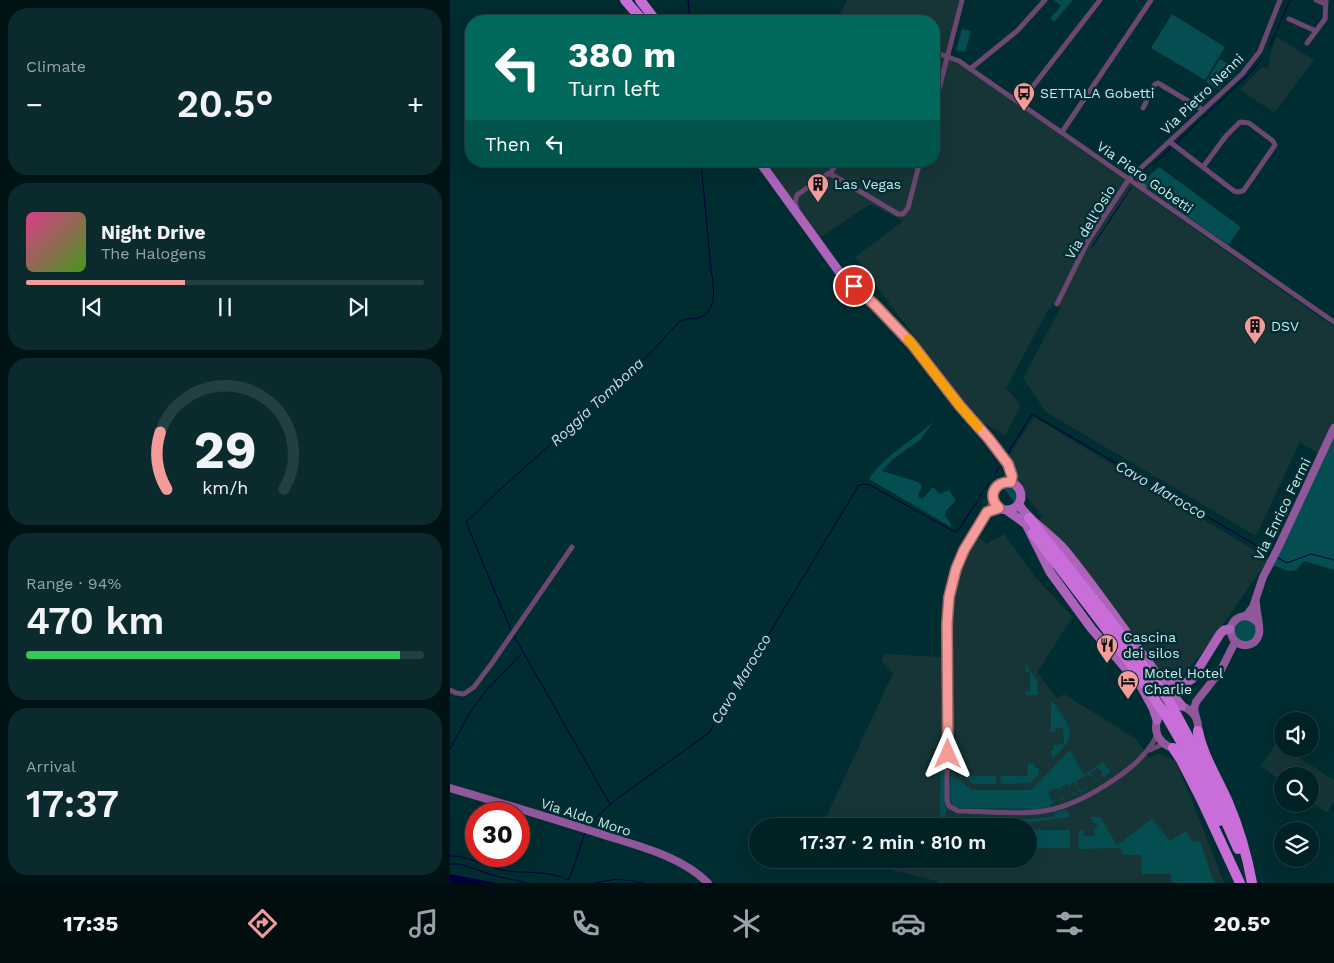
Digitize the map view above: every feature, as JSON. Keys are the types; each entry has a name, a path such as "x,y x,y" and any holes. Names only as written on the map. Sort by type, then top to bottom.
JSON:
{"highway":[{"path":"624,0 638,15"},
{"path":"632,0 643,15"},
{"path":"640,0 652,15"},
{"path":"644,0 653,15"},
{"path":"1028,521 1110,620 1170,710 1218,817 1241,883"},
{"path":"1198,731 1200,742 1229,804 1243,844 1251,883"},
{"path":"1185,746 1220,806 1251,883"}],"main road":[{"path":"764,167 843,277 875,305 912,344 960,406 989,439 1008,464 1012,476 1011,482"},
{"name":"Via Enrico Fermi","path":"1246,616 1254,608 1263,577 1334,428"},
{"path":"1004,510 1014,509 1019,505 1021,498 1021,492 1011,482 1004,482 997,486 993,492 995,504 1004,510 1040,525 1064,549 1155,672 1170,710"},
{"path":"1019,505 1050,572 1091,628 1141,686 1153,708 1192,712 1196,717"},
{"name":"Via Enrico Fermi","path":"1256,601 1258,623"},
{"path":"1246,616 1258,623 1260,634 1254,642 1245,645 1235,642 1230,629 1234,620 1246,616"},
{"path":"1155,672 1176,684 1187,683 1197,672 1220,634 1224,630 1230,629"},
{"path":"1185,746 1181,748 1194,741 1198,731 1194,709 1198,699 1221,670 1235,642"},
{"path":"1185,746 1163,744 1157,735 1170,710 1198,699"},
{"name":"Via Aldo Moro","path":"450,788 668,857 687,866 708,883"}],"street":[{"path":"940,84 962,0"},
{"path":"970,69 1017,31 1045,0"},
{"path":"1020,103 1100,0"},
{"path":"1062,132 1151,0"},
{"name":"Via Pietro Nenni","path":"1129,179 1242,74 1260,51 1280,0"},
{"path":"1307,43 1325,18 1325,2 1316,0"},
{"path":"1289,20 1316,31"},
{"name":"Via Piero Gobetti","path":"940,54 959,61 1332,321"},
{"path":"1143,108 1158,83 1203,110"},
{"path":"1170,142 1203,168 1238,192 1243,191 1275,145 1273,141 1249,123 1240,122 1226,136 1203,168"},
{"path":"831,174 834,167"},
{"path":"806,226 803,217 794,203 797,196 824,176 831,174 898,214 903,214 908,208 918,167"},
{"path":"1140,169 1140,182 1147,192"},
{"path":"766,170 787,194 797,196"},
{"name":"Via dell'Osio","path":"1057,304 1088,241 1129,179"},
{"path":"993,498 987,512 964,550 956,569 949,597 947,624 947,800 949,806 958,811 1036,812 1053,809 1081,800 1102,788 1124,773 1147,752 1163,744"},
{"path":"987,512 1004,510"},
{"path":"450,690 456,694 464,694 474,687 572,547"},
{"path":"1147,752 1157,735"}],"shaded area":[{"path":"847,0 959,0 944,58 958,63 1334,327 1334,435 1319,454 1300,442 1256,536 1046,412 1023,378 1061,307 1052,304 1052,308 1048,310 1006,388 1020,407 1005,435 982,422 961,399 855,257 903,221 870,204 818,239 768,167 940,167 940,15 840,15"},
{"path":"1054,0 1073,0 1054,22 1050,18 1061,6"},
{"path":"1172,14 1225,47 1205,80 1151,48"},
{"path":"962,29 971,31 965,52 956,50"},
{"path":"1277,37 1314,60 1274,113 1240,89 1262,67 1268,69 1271,51"},
{"path":"1220,59 1233,67 1219,90 1206,82"},
{"path":"1159,167 1241,227 1228,245 1146,187 1144,184 1147,178"},
{"path":"1034,417 1269,559 1208,645 1177,680 1160,683 1037,524 1042,516 1003,465"},
{"path":"934,421 921,439 892,460 882,471 918,482 922,486 918,496 922,499 933,487 940,494 949,490 956,501 946,510 945,516 951,527 869,479 883,462"},
{"path":"1334,435 1334,570 1304,561 1296,570 1290,571 1274,566 1272,564"},
{"path":"1006,484 1012,485 1019,491 1018,499 1015,503 1002,486"},
{"path":"970,532 987,544 1004,534 1036,578 1073,617 1037,672 1057,699 1064,694 1136,739 1149,758 1156,754 1161,754 1175,761 1224,883 938,883 937,881 884,868 1037,868 1037,818 826,818 893,673 881,661 885,654 941,657 943,600 951,564"},
{"path":"1245,619 1253,622 1256,630 1253,638 1245,641 1237,638 1234,630 1237,622"},
{"path":"1026,657 1027,666 1037,681 1038,695 1026,695 1026,689 1027,692 1030,692 1030,672 1026,672"},
{"path":"1051,702 1053,702 1065,719 1070,731 1066,743 1052,759 1051,750 1054,750 1054,745 1064,744 1063,728 1056,728 1055,732 1051,732"},
{"path":"941,721 946,726 946,818 940,818"},
{"path":"1274,746 1274,757 1298,757 1313,767 1274,767 1274,775 1261,766"},
{"path":"1070,750 1084,775 1103,762 1111,772 1095,783 1094,779 1096,782 1103,777 1102,771 1097,768 1090,773 1091,777 1088,774 1076,781 1078,784 1076,785 1074,782 1070,784 1070,788 1068,784 1060,787 1061,791 1058,788 1050,790 1049,796 1053,801 1062,799 1061,795 1064,798 1073,795 1073,791 1075,795 1053,802 1049,807 1038,809 959,808 950,800 952,776 960,779 971,790 1031,790"},
{"path":"1028,763 1035,764 1035,768 1039,768 1039,774 1030,783 1001,784 1000,776 1027,776"},
{"path":"963,770 969,770 969,776 996,776 996,783 973,784 964,776"},
{"path":"1319,771 1334,780 1334,801 1327,813 1319,807"},
{"path":"1063,810 1069,812 1069,817 1037,821 1037,818 1055,817 1054,813"},
{"path":"1090,817 1100,817 1117,845 1152,819 1170,841 1186,831 1193,842 1200,841 1214,883 1172,883 1171,874 1142,874 1141,855 1124,855 1120,848 1078,849 1079,830 1084,830 1084,836 1095,836 1094,829 1098,826 1093,823"},
{"path":"1037,830 1070,830 1070,848 1037,848"},
{"path":"450,874 497,883 450,883"}],"waterway":[{"name":"Roggia Tombona","path":"688,0 689,15"},
{"path":"1270,46 1290,0"},
{"path":"1176,143 1249,74 1262,59"},
{"path":"1154,164 1171,148"},
{"name":"Roggia Tombona","path":"511,630 466,522 638,366 679,322 698,318 709,310 712,305 713,283 702,167"},
{"path":"1092,247 1131,188"},
{"name":"Cavo Marocco","path":"1008,453 1032,414 1271,554"},
{"name":"Cavo Marocco","path":"994,475 999,467"},
{"name":"Cavo Marocco","path":"587,826 615,800 709,733 859,485 870,485 955,532 959,529 989,483"},
{"name":"Cavo Marocco","path":"1276,557 1287,563 1311,554 1334,560"},
{"name":"Roggia Tombona","path":"514,636 610,804"},
{"path":"450,749 470,713 485,692 523,652"},
{"name":"Cavo Marocco","path":"450,856 463,857 503,870 545,873 568,880 585,832"},
{"path":"450,864 460,864 492,875 527,883"},
{"path":"595,883 617,879 644,883"}],"slow traffic":[{"path":"908,339 978,427"}],"place":[{"name":"SETTALA Gobetti","path":"1024,112"},
{"name":"Las Vegas","path":"818,203"},
{"name":"DSV","path":"1255,345"},
{"name":"Cascina dei silos","path":"1107,664"},
{"name":"Motel Hotel Charlie","path":"1128,700"}],"route":[{"path":"854,286 912,344 960,406 990,440 1011,470 1011,482 999,484 994,489 992,495 993,501 999,508 987,512 964,550 953,578 949,597 947,624 948,754"}]}
